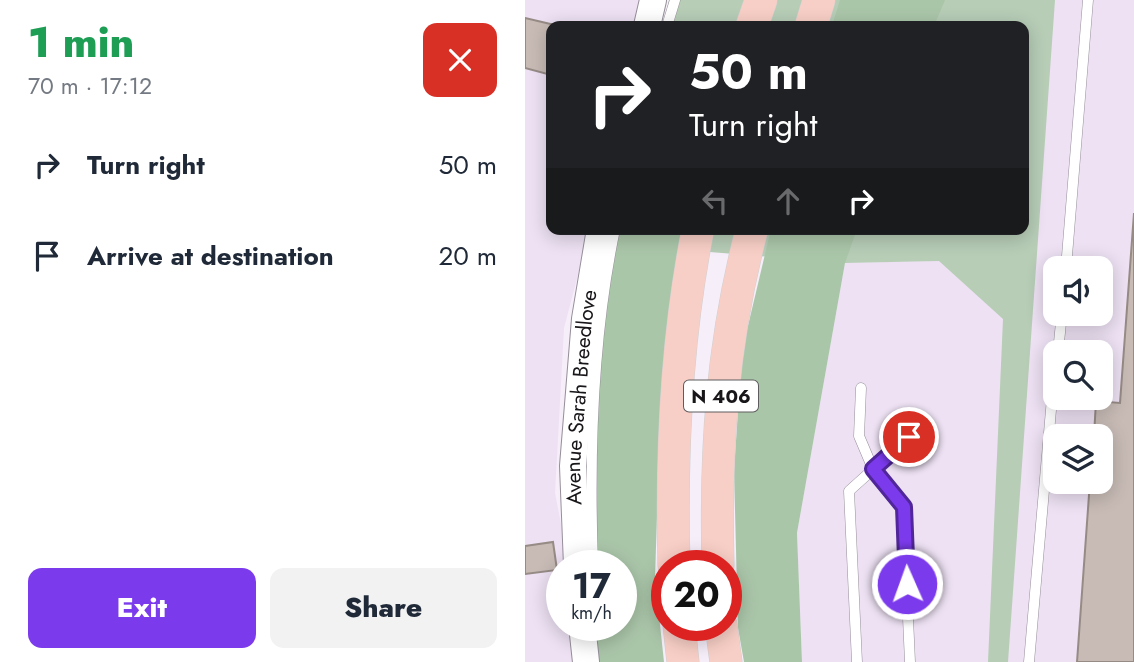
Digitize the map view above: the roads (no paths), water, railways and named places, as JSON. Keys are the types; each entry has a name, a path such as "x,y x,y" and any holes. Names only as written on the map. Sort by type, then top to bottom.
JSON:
{"highway":[{"path":"755,21 761,0"},
{"path":"813,21 819,0"},
{"name":"N 406","path":"674,550 672,485 683,330 697,235"},
{"name":"N 406","path":"718,550 716,478 721,386 741,271 750,235"},
{"path":"680,641 683,662"},
{"path":"723,641 726,662"}],"main road":[{"path":"648,21 653,0"},
{"name":"Avenue Sarah Breedlove","path":"576,550 573,466 585,318 599,235"},
{"path":"586,662 588,641"}],"lane":[{"path":"668,21 674,0"},
{"path":"1067,256 1088,0"},
{"path":"593,550 591,503 598,350 614,235"},
{"path":"861,388 859,436 873,469 904,507 910,662"},
{"path":"1029,662 1051,410"},
{"path":"857,662 849,491 909,437"},
{"path":"592,641 598,662"}]}
